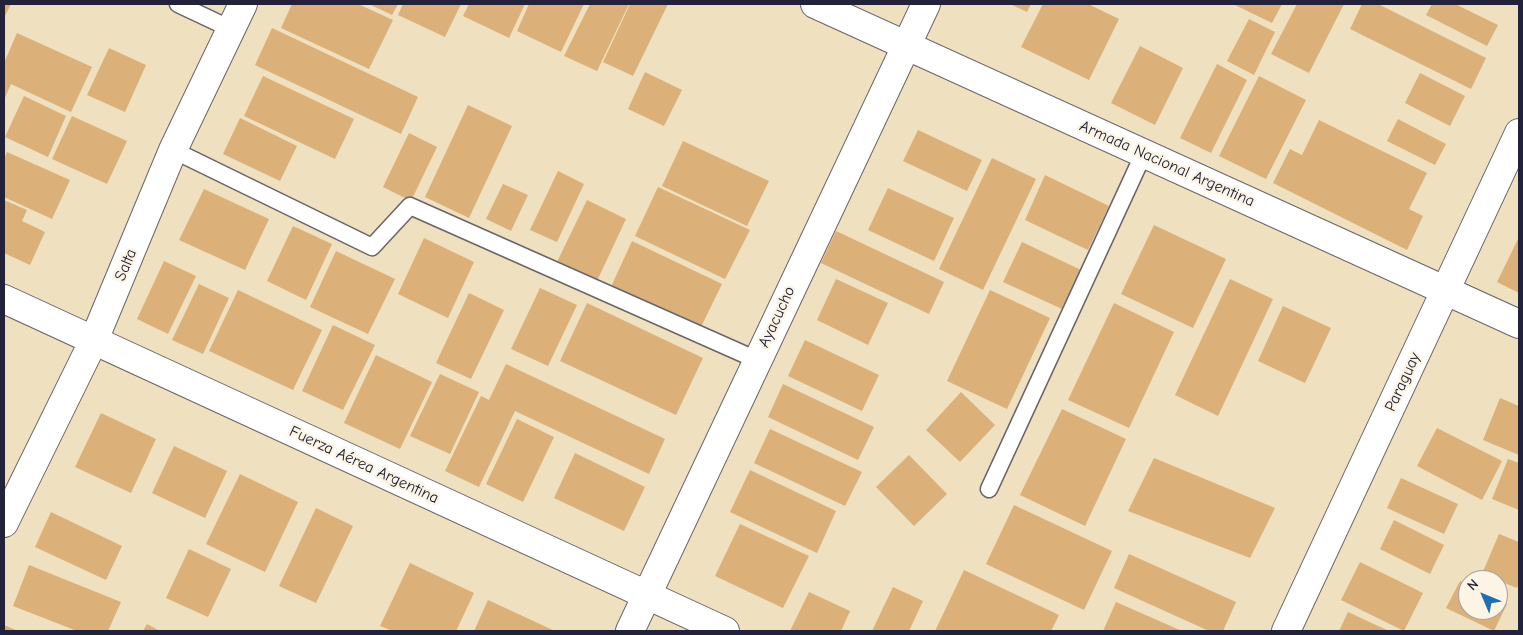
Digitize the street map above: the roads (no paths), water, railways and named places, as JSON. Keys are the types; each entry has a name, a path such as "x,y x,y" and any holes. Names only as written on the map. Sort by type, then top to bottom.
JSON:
{"street":[{"name":"Salta","path":"4,523 94,340 173,150 243,4"},
{"name":"Armada Nacional Argentina","path":"815,4 1446,289 1519,324"},
{"name":"Ayacucho","path":"630,631 926,4"},
{"name":"Paraguay","path":"1286,631 1519,133"},
{"name":"Fuerza Aérea Argentina","path":"4,299 725,631"}],"lane":[{"path":"178,4 231,29"},
{"path":"173,150 372,246 410,206 757,360"},
{"path":"988,489 1144,153"}]}
